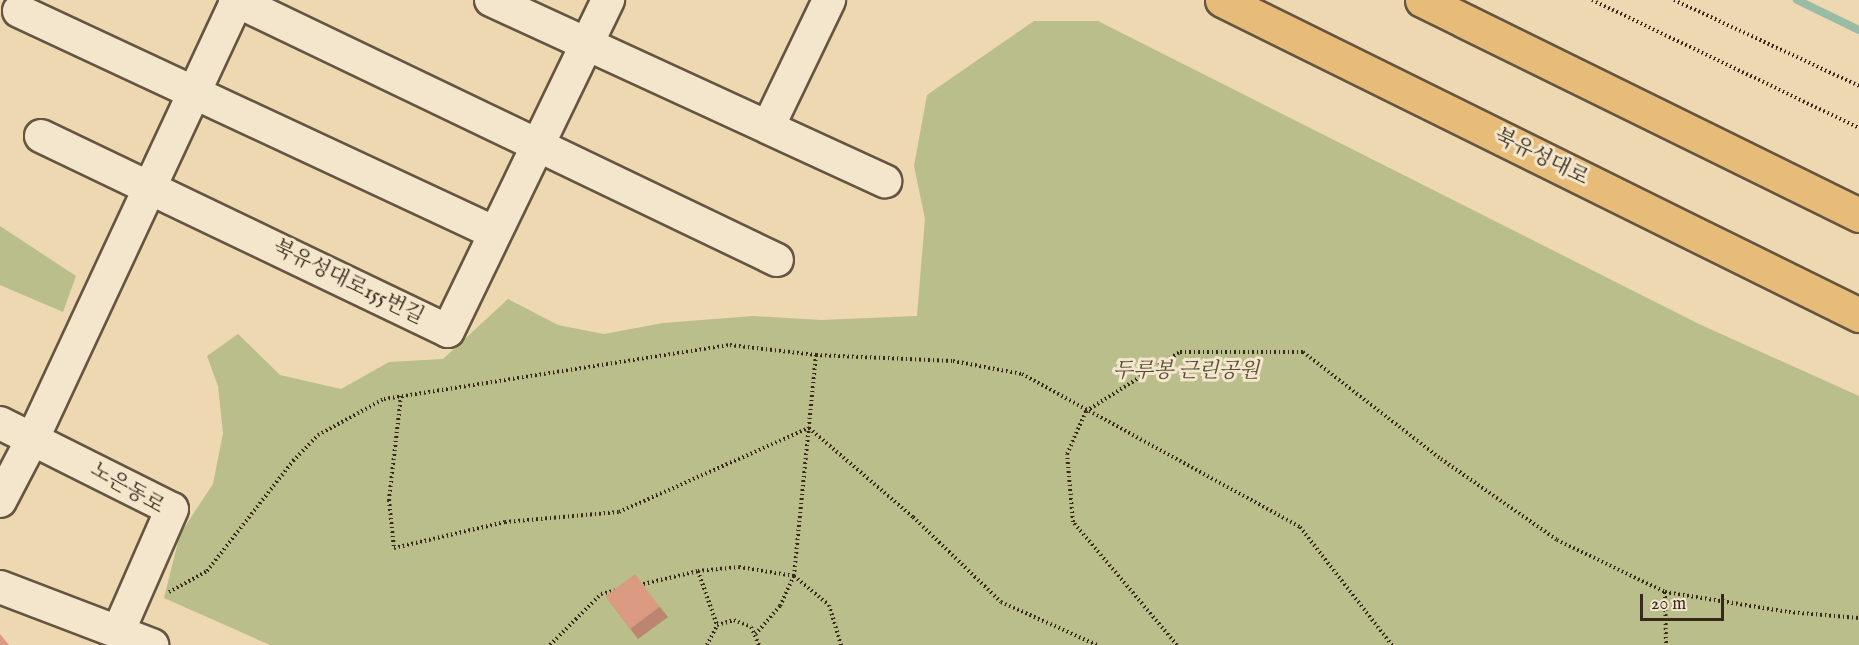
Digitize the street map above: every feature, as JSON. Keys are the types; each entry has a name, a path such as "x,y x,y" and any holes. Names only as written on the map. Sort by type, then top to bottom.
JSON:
{"main road":[{"name":"북유성대로","path":"1222,0 1859,315"},
{"path":"1422,0 1859,215"}],"street":[{"path":"0,501 33,438 236,0 777,260"},
{"path":"491,0 885,181"},
{"name":"북유성대로155번길","path":"41,136 448,331 608,0"},
{"path":"768,127 829,0"},
{"path":"19,11 495,233"},
{"path":"0,423 33,438"},
{"name":"노은동로","path":"33,438 172,509 118,632"},
{"path":"0,587 152,645"}],"path":[{"path":"1592,0 1859,128"},
{"path":"1674,0 1859,86"},
{"path":"159,598 207,571 292,461 318,435 384,399 730,345 816,355 952,361 1022,374 1300,527 1392,645"},
{"path":"1177,645 1073,522 1067,454 1086,411 1180,352 1303,352 1442,459 1557,540 1665,592 1789,612 1859,618"},
{"path":"756,634 780,606 794,576 816,355"},
{"path":"401,396 389,500 394,548 505,522 619,512 809,428"},
{"path":"809,428 913,517 1001,602 1097,645"},
{"path":"633,587 698,571 739,567 794,576 829,605 841,645"},
{"path":"698,571 717,625"},
{"path":"550,645 601,594 622,589"},
{"path":"1665,592 1666,645"},
{"path":"707,645 717,625 725,621 743,622 756,634 759,645"}],"green space":[{"name":"두루봉 근린공원","path":"1034,21 1098,21 1699,324 1859,396 1859,645 270,645 164,598 180,534 213,484 223,433 218,386 207,356 238,334 280,375 341,389 389,362 443,359 508,299 558,325 604,334 663,323 753,316 821,320 917,316 925,219 914,166 927,95"},
{"path":"0,226 76,276 63,312 0,285"}],"building":[{"path":"635,574 660,607 630,629 605,596"},
{"path":"0,634 9,645 0,645"}],"waterway":[{"path":"1797,0 1859,30"}]}
